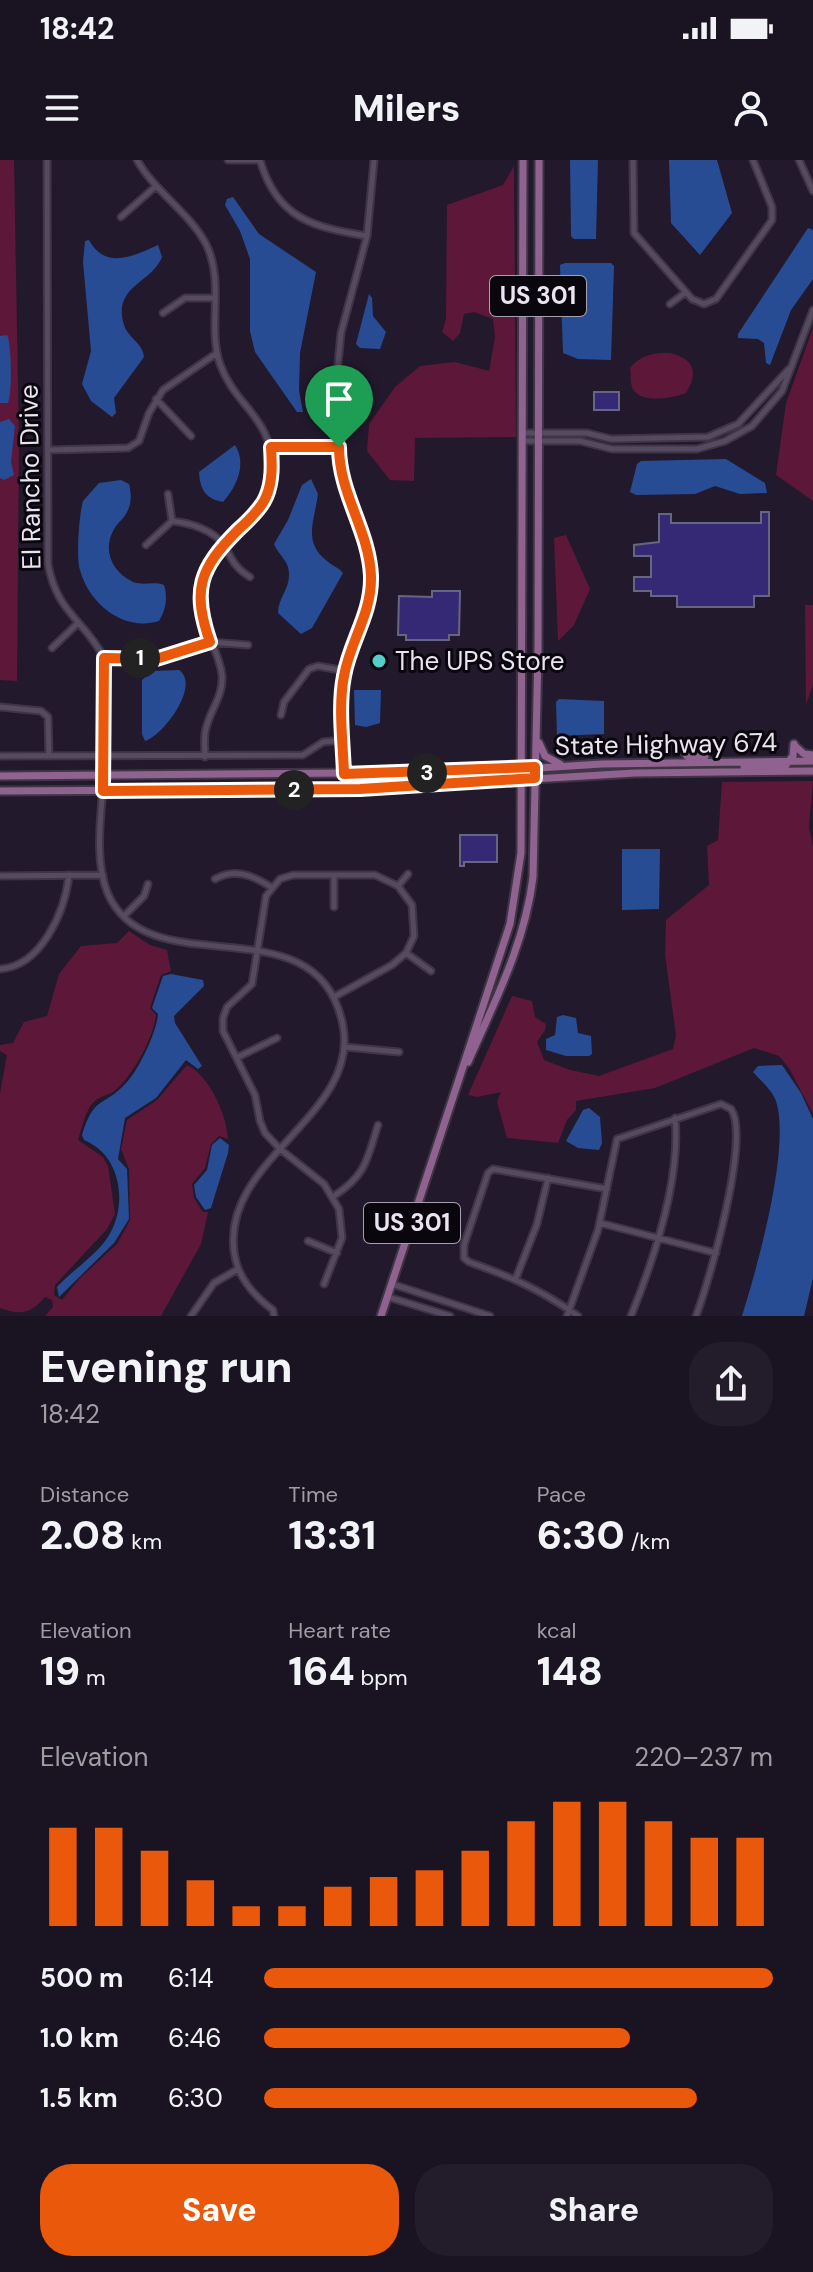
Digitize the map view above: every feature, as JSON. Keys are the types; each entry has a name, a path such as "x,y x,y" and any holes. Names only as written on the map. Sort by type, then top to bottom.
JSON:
{"main road":[{"name":"US 301","path":"381,1316 514,908 520,867 525,318 523,160"},
{"name":"US 301","path":"456,1090 510,969 528,911 534,857 539,160"},
{"path":"536,736 545,756 566,766"},
{"path":"794,744 813,758"},
{"path":"780,761 788,757 794,744"},
{"path":"702,772 716,768 779,766 790,761 794,744"},
{"path":"670,761 680,745 687,756 734,757 746,761"},
{"name":"State Highway 674","path":"0,776 344,774 813,758"},
{"name":"State Highway 674","path":"260,790 360,789 702,772 813,771"},
{"path":"0,791 260,790 277,786 340,784 344,774"},
{"path":"496,781 513,786 521,807"}],"street":[{"name":"El Rancho Drive","path":"47,160 48,564 55,594 104,658"},
{"path":"137,160 156,186 199,231 208,247 213,263 217,353 228,383 260,421 271,447 272,472 265,499 224,544 200,582 199,610 222,672 222,689 205,731 205,757"},
{"path":"228,160 260,160 271,190 298,217 315,226 367,236"},
{"path":"344,774 345,671 364,623 371,580 365,538 342,482 338,364 341,333 367,236 374,160"},
{"path":"633,160 634,233 698,303 710,303 716,299 772,220 772,207 753,160"},
{"path":"799,160 813,191"},
{"path":"121,217 156,186"},
{"path":"670,304 686,292"},
{"path":"163,313 185,298 215,298"},
{"path":"538,437 580,441 612,449 710,446 737,436 763,415 782,391 813,310"},
{"path":"48,450 128,448 139,441 156,399 173,382 217,353"},
{"path":"524,437 587,433 611,439 708,437 725,431 748,416 790,368"},
{"path":"156,399 191,436"},
{"path":"271,447 339,447"},
{"path":"168,494 172,521"},
{"path":"172,521 200,527 224,544 231,564 250,577"},
{"path":"146,545 172,521"},
{"path":"52,648 77,624"},
{"path":"248,645 210,642 156,659 104,658 103,875 107,892 124,916 136,926 160,936 280,954 301,963 320,979 334,997 344,1027 345,1047 329,1090 245,1192 237,1208 233,1241 238,1269 247,1285 273,1310 274,1316"},
{"path":"281,715 284,702 309,669 318,666 345,671"},
{"path":"0,707 41,711 48,717 49,756"},
{"path":"0,756 303,755 323,742 343,740"},
{"path":"215,879 228,872 245,874 271,887"},
{"path":"398,886 408,874"},
{"path":"0,969 15,967 28,960 38,948 61,913 67,897 69,875"},
{"path":"0,876 103,875"},
{"path":"324,1284 337,1253 342,1224 334,1196 280,1149 260,1121 255,1095 223,1031 223,1018 227,1007 252,984 263,907 271,887 293,875 375,875 398,886 412,905 414,936 406,953 392,965 334,997"},
{"path":"334,875 334,907"},
{"path":"124,916 144,896 148,884"},
{"path":"406,953 431,971"},
{"path":"238,1057 277,1038"},
{"path":"345,1047 399,1052"},
{"path":"560,1316 567,1312 600,1223 617,1139 721,1104 735,1114 731,1178 716,1253 696,1316"},
{"path":"631,1316 658,1237 671,1173 675,1118"},
{"path":"334,1196 358,1179 365,1168 378,1125"},
{"path":"578,1316 567,1312 555,1298 516,1278 469,1262 464,1258 464,1245 488,1173 499,1168 607,1189"},
{"path":"516,1278 537,1224 548,1178"},
{"path":"600,1223 716,1253"},
{"path":"308,1241 337,1253"},
{"path":"191,1316 214,1283 238,1269"},
{"path":"392,1284 490,1316"},
{"path":"388,1297 450,1316"}],"shaded area":[{"path":"0,160 14,160 19,442 17,681 0,680"},
{"path":"514,166 516,437 415,438 414,481 390,480 367,451 369,424 395,387 420,366 455,362 489,371 495,337 493,319 474,312 464,314 460,333 453,341 442,332 446,319 447,205 503,185"},
{"path":"813,328 813,501 776,475 786,403"},
{"path":"670,353 684,359 692,367 692,379 686,393 658,398 637,394 632,387 630,368 647,356"},
{"path":"566,535 590,589 574,625 558,641 554,538"},
{"path":"805,605 813,605 813,685 806,704"},
{"path":"813,781 809,827 813,847 813,1114 789,1068 779,1056 754,1048 655,1088 576,1101 576,1110 567,1120 558,1143 507,1138 497,1102 501,1092 477,1097 468,1095 512,996 532,1001 535,1017 546,1024 537,1042 544,1060 570,1070 599,1076 673,1049 676,1035 665,955 666,920 709,885 707,846 718,840 722,782"},
{"path":"129,931 150,945 167,950 171,971 161,975 150,1008 156,1015 154,1024 141,1056 120,1086 92,1104 84,1119 78,1140 103,1157 108,1166 115,1214 107,1229 55,1285 54,1295 62,1300 80,1278 117,1244 130,1220 129,1169 121,1149 127,1120 157,1100 187,1065 209,1086 224,1119 228,1139 219,1136 211,1144 205,1168 192,1184 194,1198 203,1212 208,1212 201,1244 161,1316 45,1316 53,1307 52,1300 45,1297 25,1312 0,1308 0,1093 7,1055 0,1051 0,1045 13,1043 24,1022 47,1016 59,974 81,946 117,943"}],"water":[{"path":"570,160 598,160 596,239 574,239 571,236"},
{"path":"669,160 717,160 732,213 700,255 671,223"},
{"path":"233,197 259,234 316,272 300,353 299,390 303,412 297,412 255,352 250,331 250,259 240,231 225,205 227,199"},
{"path":"808,228 813,230 813,279 791,310 770,365 766,363 764,343 758,339 738,338 738,334"},
{"path":"89,240 96,250 112,258 131,256 158,245 162,257 123,302 124,325 144,357 114,398 116,413 112,417 91,401 82,384 91,351 83,262 85,241"},
{"path":"611,263 614,266 611,360 578,359 563,353 560,265"},
{"path":"369,294 373,316 386,332 380,349 360,348 356,344"},
{"path":"7,335 11,358 10,390 8,403 0,403 0,336"},
{"path":"9,419 15,426 11,462 14,475 4,480 0,478 0,422"},
{"path":"235,445 239,452 239,475 223,502 217,501 205,493 199,472"},
{"path":"726,459 765,483 767,493 740,494 715,486 695,494 636,495 630,492 637,464 641,461"},
{"path":"311,479 318,494 312,538 319,554 343,573 312,628 301,634 278,613 289,574 287,564 274,544 302,485"},
{"path":"121,480 129,484 131,500 127,513 111,537 111,560 119,572 133,582 164,585 166,603 159,621 133,622 110,612 91,594 80,570 78,536 83,501 99,483"},
{"path":"179,670 185,677 183,698 161,730 145,741 142,734 142,680 152,671"},
{"path":"354,690 381,690 380,723 366,727 355,725"},
{"path":"559,699 604,701 604,734 557,736 556,702"},
{"path":"622,849 660,849 659,909 622,910"},
{"path":"171,974 203,980 204,986 174,1016 175,1023 202,1066 198,1069 186,1060 156,1098 125,1118 118,1159 127,1169 129,1219 114,1243 59,1297 57,1287 102,1245 117,1217 119,1202 115,1172 108,1159 82,1135 95,1107 126,1083 142,1060 157,1021 158,1014 152,1008 163,976"},
{"path":"557,1017 576,1018 578,1033 591,1036 592,1054 566,1056 546,1050 546,1039 555,1035"},
{"path":"782,1065 801,1093 813,1119 813,1278 804,1316 742,1316 770,1208 779,1148 776,1101 753,1072 758,1066"},
{"path":"589,1108 600,1117 602,1143 599,1150 578,1148 566,1141 583,1110"},
{"path":"220,1138 229,1145 228,1153 211,1208 205,1210 196,1197 194,1185 207,1170 212,1145"}],"building":[{"path":"594,392 619,392 619,410 594,410"},
{"path":"761,512 769,512 769,596 754,596 754,607 677,607 677,596 651,596 651,591 634,591 634,577 651,577 651,556 634,556 634,545 659,542 659,514 671,514 671,523 761,523"},
{"path":"432,591 460,591 459,635 449,635 449,640 406,640 406,635 398,635 399,596 432,597"},
{"path":"460,835 497,835 497,862 464,862 464,866 460,866"}],"place":[{"name":"The UPS Store","path":"379,661"}],"route":[{"path":"271,447 339,447 344,490 365,538 371,580 364,623 343,680 344,774 475,772 535,767 535,778 360,789 103,791 104,658 156,659 210,642 199,610 200,582 224,544 265,499 272,472 271,447"}]}
